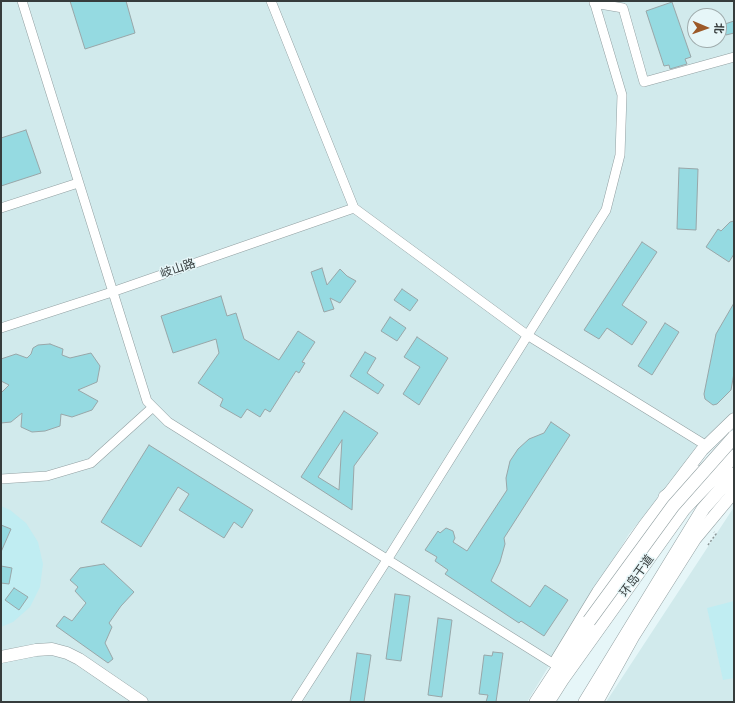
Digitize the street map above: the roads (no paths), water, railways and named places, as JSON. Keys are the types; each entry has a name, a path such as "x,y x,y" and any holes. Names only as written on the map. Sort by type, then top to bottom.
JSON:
{"highway":[{"path":"534,702 588,621 673,506 734,437"},
{"path":"665,497 734,446"},
{"name":"环岛干道","path":"548,702 562,680 684,509 734,456"},
{"name":"环岛干道","path":"585,702 704,509 734,474"}],"main road":[{"path":"534,702 554,664 598,592 665,497 707,446 734,419"},
{"path":"597,702 633,637 695,539 734,492"},
{"path":"1,657 36,650 52,649 67,653 79,659 138,701"}],"street":[{"path":"22,1 147,401 168,422 554,664"},
{"path":"271,1 354,208 527,335 707,446"},
{"path":"296,702 387,560 606,210 620,155 622,95 594,2 623,8 644,82 734,57"},
{"path":"1,208 78,183"},
{"name":"岐山路","path":"1,328 112,292 354,208"},
{"path":"1,479 47,476 91,463 153,407"}]}
